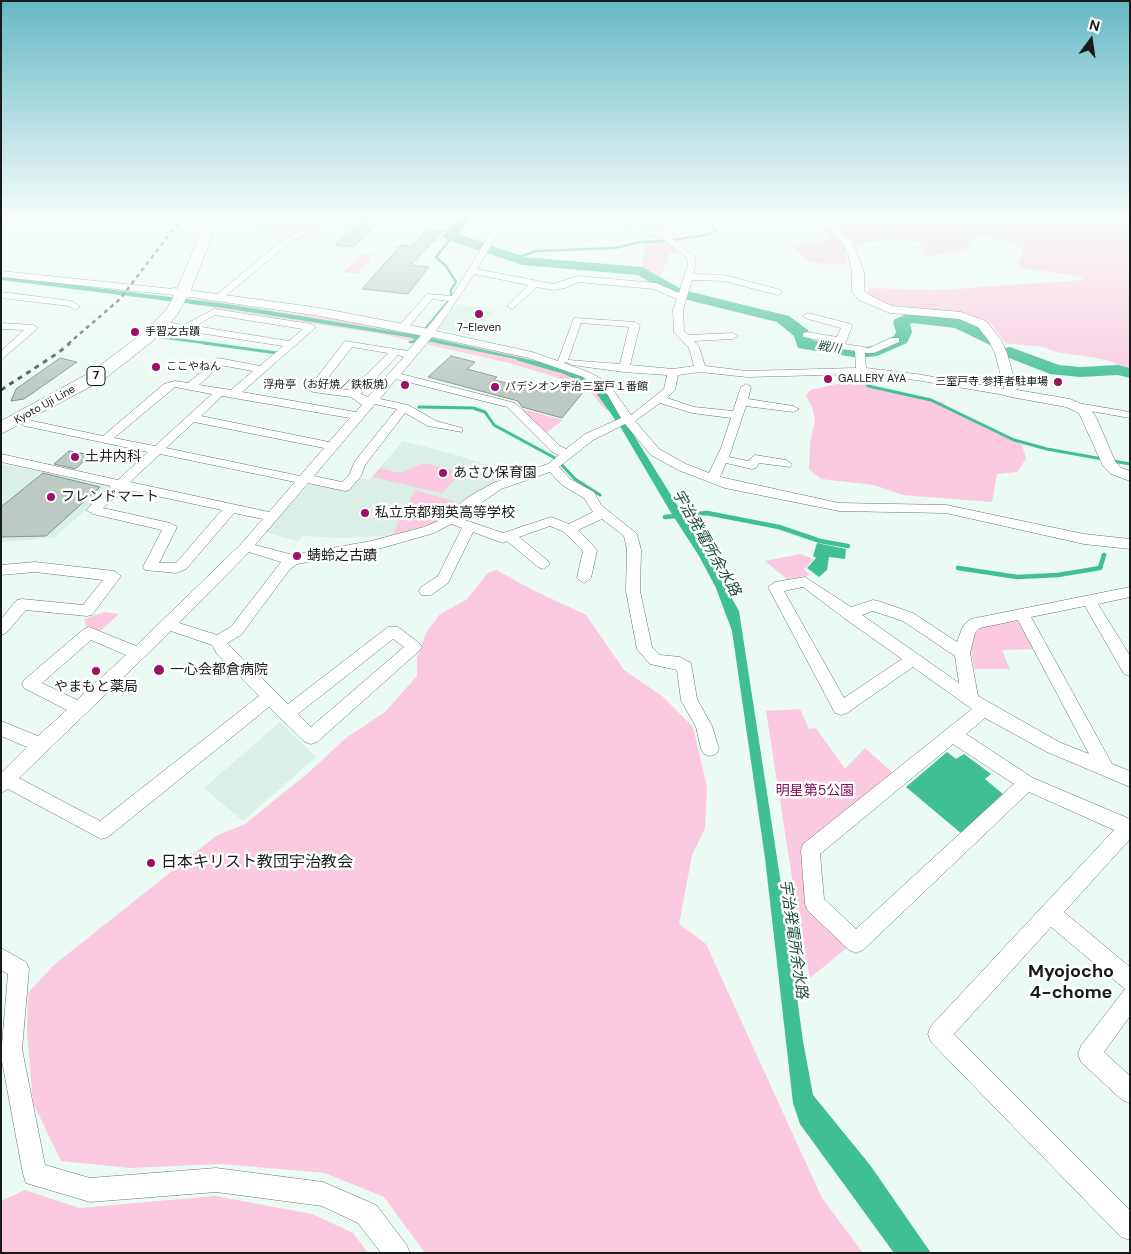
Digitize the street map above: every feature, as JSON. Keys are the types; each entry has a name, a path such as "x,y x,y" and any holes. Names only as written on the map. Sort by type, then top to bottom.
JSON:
{"main road":[{"name":"Kyoto Uji Line","path":"1,420 52,395 99,365 150,324 175,297 182,278"},
{"name":"Kyoto Uji Line","path":"1,429 97,376 129,353 161,324 185,278"}],"street":[{"path":"219,297 242,278"},
{"path":"272,696 101,831 4,782 78,708 168,625 246,547 331,446 426,338 467,278"},
{"path":"486,286 493,278"},
{"path":"508,278 562,286 578,279 656,286 682,295"},
{"path":"689,278 678,310 680,332 694,346 700,369"},
{"path":"707,278 724,278 778,292"},
{"path":"857,278 858,292 863,297 890,309 961,316 982,324 988,329 1001,353 1011,393"},
{"path":"8,279 175,297 219,297 403,327 426,338 545,359 673,372 700,369 747,374 861,371 916,377 1130,415"},
{"path":"512,306 535,283"},
{"path":"1,295 72,304 75,307"},
{"path":"403,327 430,296 451,299"},
{"path":"185,328 214,312 311,326 233,394"},
{"path":"808,316 847,326 839,346 860,352 870,351 896,340"},
{"path":"563,360 577,320 636,325 624,368"},
{"path":"161,324 290,344"},
{"path":"1,326 33,328 3,354"},
{"path":"807,335 841,342"},
{"path":"688,338 733,336"},
{"path":"412,355 349,343 313,389 354,394 369,402 404,408 432,424 458,430"},
{"path":"354,394 395,352"},
{"path":"860,352 861,371"},
{"path":"545,359 587,375 604,385 628,420 655,452 725,484 839,507 946,509 1084,539 1130,544"},
{"path":"191,386 218,361 260,369"},
{"path":"246,547 293,560 371,546 429,530 443,524 475,499 498,486 552,467 589,437 613,424 636,417 660,400 669,390 673,372"},
{"path":"393,375 511,405 556,449 566,454"},
{"path":"106,439 168,386 175,384 358,416"},
{"path":"713,480 738,415 746,387"},
{"path":"220,391 93,510 170,527 150,567 176,568 181,566 230,509"},
{"path":"660,400 692,410 738,415"},
{"path":"742,402 792,409"},
{"path":"1077,406 1090,417 1106,460 1116,471 1130,476"},
{"path":"20,419 29,424 157,451 346,487 355,476 359,464 404,408"},
{"path":"192,418 331,446"},
{"path":"1,458 272,517"},
{"path":"722,459 752,466 755,460 781,462"},
{"path":"552,467 566,482 589,496 596,508 630,534 634,550 633,591 644,649 656,660 680,663 685,668 689,700 704,726 710,749"},
{"path":"569,529 603,513"},
{"path":"449,519 503,538 551,521 569,529 590,550 584,578"},
{"path":"426,591 443,579 470,526"},
{"path":"509,536 543,564"},
{"path":"168,625 218,641 236,631 285,566 293,560"},
{"path":"1,570 35,567 114,576 87,610 22,604 1,629"},
{"path":"913,659 841,708 775,587 805,582 977,704 1053,747 1130,779"},
{"path":"977,704 962,653 968,630 976,623 1130,592"},
{"path":"1089,600 1130,670"},
{"path":"849,614 873,605 908,617 962,653"},
{"path":"1022,614 1107,771"},
{"path":"218,641 222,650 272,696 288,714 311,737 414,647 393,631 288,714"},
{"path":"78,708 30,684 88,633 138,653"},
{"path":"977,704 954,735 810,850 815,904 856,943 1028,783"},
{"path":"1,728 40,745"},
{"path":"954,735 1028,783 1129,828 939,1034 1130,1228"},
{"path":"1050,913 1130,981"},
{"path":"1,958 19,969 11,1049 35,1174 90,1190 216,1180 323,1194 366,1214 397,1253"},
{"path":"1130,998 1089,1054 1130,1092"}],"shaded area":[{"path":"1,278 13,278 227,304 422,336 553,365 585,378 607,392 705,550 739,611 803,1041 813,1095 870,1165 931,1253 894,1253 800,1124 793,1103 765,858 732,631 716,588 699,556 621,428 592,387 551,368 535,363 407,337 224,308 1,280"},
{"path":"457,304 493,312 471,336 438,329"},
{"name":"私立京都翔英高等学校","path":"403,441 460,456 517,476 478,492 459,503 436,523 426,528 388,536 345,538 303,536 298,541 265,532 311,482 346,490 356,478 369,480"},
{"name":"フレンドマート","path":"1,464 108,485 109,489 54,538 1,542"},
{"path":"817,543 846,549 845,559 829,557 827,570 819,577 807,568 816,558 813,556"},
{"path":"280,722 316,757 243,821 204,788"},
{"path":"947,752 956,759 964,754 991,774 985,779 1004,795 962,834 906,787"}],"green space":[{"path":"1080,278 1130,278 1130,377 1120,374 1116,363 1056,352 1043,347 1005,343 993,326 968,314 884,304 866,292 870,288 937,290 1084,280"},
{"path":"200,299 358,323 514,354 585,376 617,409 606,410 585,386 509,363 386,335 188,304"},
{"path":"842,376 856,376 865,379 870,388 943,402 945,405 1022,445 1026,459 1017,472 997,474 992,502 903,495 874,485 821,479 809,469 810,443 815,421 812,407 806,396 810,390 841,383"},
{"path":"519,408 563,420 546,433"},
{"path":"423,463 452,470 451,472 460,474 442,493 372,477 380,468 400,473"},
{"path":"415,490 459,503 436,523 393,534"},
{"path":"800,554 814,559 804,569 810,575 787,579 765,561"},
{"path":"496,570 586,615 624,670 662,696 693,727 707,787 705,828 692,855 679,924 706,944 822,1198 863,1253 425,1253 384,1197 325,1173 221,1164 130,1168 61,1161 33,1103 27,1031 28,993 54,965 216,836 245,824 307,774 346,738 385,712 417,676 417,658 426,633 440,614 466,600 488,573"},
{"path":"105,612 119,614 100,631 86,626 84,619"},
{"path":"1020,621 1037,649 1002,650 1010,669 974,669 969,637 972,630 989,623"},
{"name":"明星第5公園","path":"800,709 809,729 816,728 845,769 865,748 894,774 805,846 812,909 848,947 810,978 803,948 766,711"},
{"path":"25,1190 79,1208 215,1196 312,1214 353,1233 368,1253 1,1253 1,1201"}],"building":[{"path":"372,278 421,278 408,294 362,289"},
{"name":"パデシオン宇治三室戸１番館","path":"451,356 475,362 467,369 497,377 494,380 543,392 551,383 584,391 562,418 522,407 518,401 428,377"},
{"path":"60,358 77,362 24,399 11,401 16,389"},
{"name":"土井内科","path":"69,451 91,455 75,469 54,464"},
{"name":"フレンドマート","path":"43,473 100,487 46,536 1,537 1,507"}],"waterway":[{"path":"426,328 451,298 451,290 456,282 453,278"},
{"name":"戦川","path":"653,278 678,293 783,319 802,334 804,344 859,353 877,351 901,339 904,332 901,322 909,318 944,320 961,324 990,340"},
{"name":"宇治発電所余水路","path":"410,342 413,342 419,335"},
{"path":"160,337 213,344"},
{"path":"204,343 277,353"},
{"path":"1010,352 1056,370 1080,372 1118,370 1130,373"},
{"name":"宇治発電所余水路","path":"518,359 559,371"},
{"path":"863,374 868,386 931,400 1014,440 1047,449 1130,464"},
{"path":"419,407 473,408 485,412 494,425 555,458"},
{"path":"562,465 575,479 600,495"},
{"path":"675,512 686,510 689,513"},
{"path":"665,517 707,513 779,527 820,541 848,546"},
{"path":"958,568 1017,577 1058,575 1100,568 1104,555"}],"railway":[{"path":"68,344 120,299 136,278"},
{"path":"1,390 58,353 70,343"}],"place":[{"name":"7-Eleven","path":"479,314"},
{"name":"手習之古蹟","path":"135,332"},
{"name":"ここやねん","path":"156,367"},
{"name":"GALLERY AYA","path":"828,379"},
{"name":"三室戸寺 参拝者駐車場","path":"1058,382"},
{"name":"浮舟亭（お好焼／鉄板焼）","path":"405,385"},
{"name":"パデシオン宇治三室戸１番館","path":"495,387"},
{"name":"土井内科","path":"75,457"},
{"name":"あさひ保育園","path":"443,473"},
{"name":"フレンドマート","path":"51,497"},
{"name":"私立京都翔英高等学校","path":"365,513"},
{"name":"蜻蛉之古蹟","path":"297,556"},
{"name":"一心会都倉病院","path":"159,670"},
{"name":"やまもと薬局","path":"96,671"},
{"name":"日本キリスト教団宇治教会","path":"151,863"}],"district":[{"name":"Myojocho 4-chome","path":"1071,982"}]}
